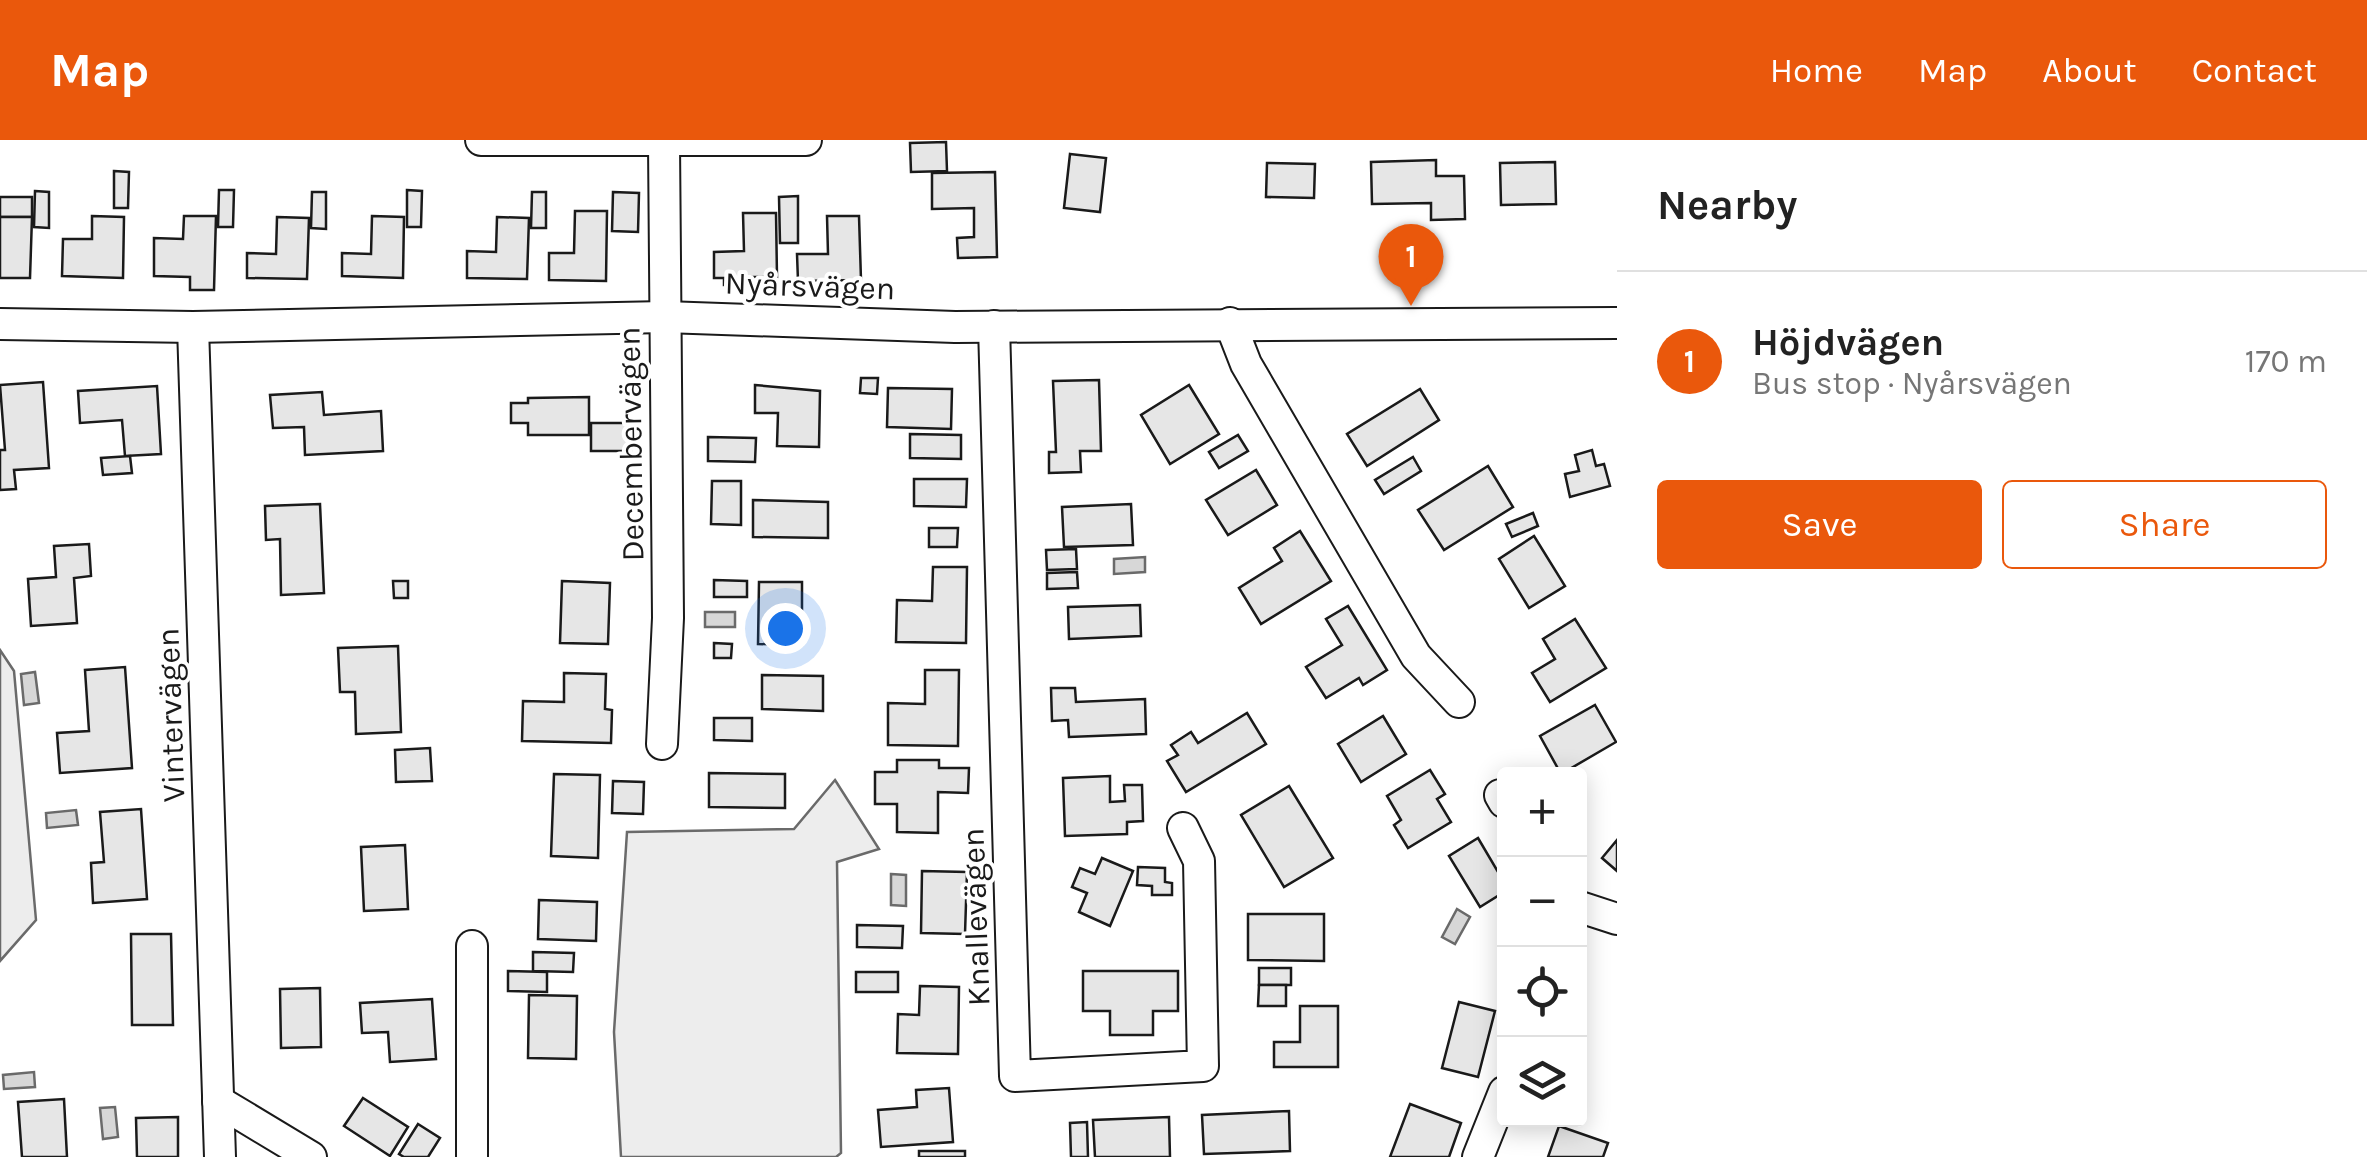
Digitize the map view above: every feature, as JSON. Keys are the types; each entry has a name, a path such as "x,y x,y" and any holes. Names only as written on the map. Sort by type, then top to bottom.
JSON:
{"street":[{"path":"481,140 664,143 806,140"},
{"name":"Decembervägen","path":"662,744 668,618 664,143"},
{"name":"Nyårsvägen","path":"0,324 193,327 665,317 994,326 1617,323"},
{"path":"1230,323 1246,364 1416,656 1459,702"},
{"name":"Knallevägen","path":"994,326 1015,1076 1203,1066 1199,862 1183,828"},
{"name":"Vintervägen","path":"193,327 220,1157"},
{"path":"1587,909 1617,919"},
{"path":"472,946 472,1157"},
{"path":"218,1101 311,1157"},
{"path":"1478,1157 1497,1110"}],"shaded area":[{"path":"1145,557 1145,572 1114,574 1114,559"},
{"path":"705,612 735,612 735,627 705,627"},
{"path":"0,650 14,671 36,920 0,961"},
{"path":"35,672 39,703 24,705 21,674"},
{"path":"835,780 879,849 837,862 841,1153 836,1157 621,1157 614,1032 627,832 794,829"},
{"path":"76,810 78,825 47,828 46,813"},
{"path":"891,874 906,875 906,906 891,905"},
{"path":"1457,909 1470,917 1455,944 1442,937"},
{"path":"34,1072 35,1087 4,1089 3,1075"},
{"path":"115,1107 118,1137 103,1139 100,1108"}],"building":[{"path":"946,142 947,171 911,172 910,143"},
{"path":"1070,154 1106,158 1100,212 1064,208"},
{"path":"1436,160 1436,176 1464,176 1465,219 1431,220 1431,203 1372,204 1371,162"},
{"path":"1555,162 1556,204 1501,205 1500,163"},
{"path":"1267,163 1315,164 1314,198 1266,197"},
{"path":"114,171 129,172 128,208 114,208"},
{"path":"995,172 997,257 958,258 957,238 974,237 974,208 932,209 932,173"},
{"path":"219,190 234,190 233,227 218,227"},
{"path":"407,190 422,191 421,227 407,227"},
{"path":"35,191 49,192 49,228 34,227"},
{"path":"312,192 326,192 326,229 311,228"},
{"path":"532,192 546,192 546,228 531,228"},
{"path":"613,192 639,193 638,232 612,231"},
{"path":"798,196 798,243 780,243 779,197"},
{"path":"0,197 32,197 32,217 0,217"},
{"path":"575,211 607,211 606,281 549,280 549,253 574,253"},
{"path":"743,213 776,213 777,277 746,277 746,284 724,285 724,278 714,278 714,252 744,251"},
{"path":"92,216 124,217 123,278 62,276 63,239 92,239"},
{"path":"184,216 216,216 214,290 190,290 190,277 154,276 154,238 183,239"},
{"path":"372,216 404,217 403,278 342,276 342,253 371,254"},
{"path":"827,216 859,216 861,280 798,281 797,254 828,254"},
{"path":"0,217 32,217 30,278 0,278"},
{"path":"277,217 309,218 307,279 247,278 247,253 276,254"},
{"path":"497,217 529,218 527,279 467,278 467,251 496,252"},
{"path":"861,378 878,378 877,394 860,393"},
{"path":"1099,380 1101,451 1080,451 1081,472 1049,473 1049,452 1056,452 1053,381"},
{"path":"43,382 49,468 14,470 16,489 0,490 0,450 5,450 0,385"},
{"path":"755,385 820,391 819,447 777,446 778,413 755,413"},
{"path":"1189,385 1219,434 1170,464 1141,415"},
{"path":"157,386 161,454 125,456 122,420 80,423 78,391"},
{"path":"888,388 952,389 951,429 887,427"},
{"path":"1420,389 1439,420 1367,466 1347,434"},
{"path":"322,392 324,415 381,411 383,451 305,455 304,427 273,428 270,395"},
{"path":"589,397 589,435 528,435 528,423 511,423 511,403 528,403 528,398"},
{"path":"591,423 631,423 631,451 591,451"},
{"path":"910,434 961,435 961,459 910,458"},
{"path":"1238,435 1248,451 1219,468 1209,452"},
{"path":"708,437 756,438 755,462 708,461"},
{"path":"1592,450 1596,466 1604,464 1610,486 1570,497 1565,474 1579,471 1575,455"},
{"path":"130,456 132,473 103,475 101,458"},
{"path":"1413,457 1421,471 1384,494 1375,480"},
{"path":"1488,466 1513,507 1444,550 1418,510"},
{"path":"1256,470 1277,505 1228,535 1206,500"},
{"path":"914,479 967,479 966,507 914,506"},
{"path":"712,481 741,481 741,525 711,524"},
{"path":"753,500 828,502 828,538 753,537"},
{"path":"320,504 324,593 281,595 280,539 266,540 265,506"},
{"path":"1131,504 1133,545 1064,547 1062,507"},
{"path":"1533,513 1538,526 1512,537 1506,524"},
{"path":"929,528 958,528 957,547 929,547"},
{"path":"1300,531 1331,581 1261,624 1239,588 1282,561 1274,548"},
{"path":"1534,536 1565,586 1529,608 1499,559"},
{"path":"89,544 91,576 74,578 77,623 31,626 28,579 56,577 54,546"},
{"path":"1076,549 1077,569 1047,570 1046,550"},
{"path":"933,567 967,567 966,643 896,642 897,600 932,601"},
{"path":"1077,572 1078,588 1047,589 1047,573"},
{"path":"714,580 747,581 747,597 714,597"},
{"path":"393,581 408,581 408,598 394,598"},
{"path":"562,581 610,583 608,644 560,643"},
{"path":"759,582 802,582 802,645 758,644"},
{"path":"1140,605 1141,636 1069,639 1068,607"},
{"path":"1348,606 1387,670 1363,685 1359,678 1326,698 1306,667 1342,645 1326,619"},
{"path":"1575,619 1606,668 1550,702 1532,673 1555,659 1543,639"},
{"path":"714,643 732,644 731,658 714,658"},
{"path":"398,646 401,732 356,734 355,692 340,692 338,648"},
{"path":"125,667 132,768 60,773 57,733 89,731 85,670"},
{"path":"925,670 959,670 958,746 888,745 888,703 925,704"},
{"path":"564,673 606,674 605,709 612,710 611,743 522,741 523,701 564,702"},
{"path":"762,675 823,676 823,711 762,709"},
{"path":"1051,688 1075,688 1076,702 1145,699 1146,734 1069,737 1068,720 1052,721"},
{"path":"1595,705 1616,742 1573,767 1557,767 1540,736"},
{"path":"1247,713 1266,744 1186,792 1167,761 1178,755 1171,745 1191,732 1198,743"},
{"path":"1383,716 1406,754 1361,782 1338,744"},
{"path":"714,718 752,718 752,741 714,740"},
{"path":"430,748 432,781 396,782 395,750"},
{"path":"897,760 939,760 939,768 969,768 968,793 938,792 938,833 897,832 897,804 875,804 875,772 897,772"},
{"path":"1430,770 1445,794 1437,799 1451,822 1408,848 1394,825 1401,820 1387,796"},
{"path":"709,773 785,774 785,808 709,807"},
{"path":"554,774 600,775 598,858 551,856"},
{"path":"1110,776 1110,802 1125,801 1124,785 1142,785 1143,821 1127,822 1127,834 1065,836 1063,778"},
{"path":"613,781 644,782 643,814 612,813"},
{"path":"1289,786 1333,858 1284,887 1241,815"},
{"path":"141,809 147,899 93,903 91,863 104,862 100,812"},
{"path":"1478,838 1497,870 1497,896 1480,907 1449,856"},
{"path":"1617,840 1617,871 1602,858"},
{"path":"405,845 408,909 364,911 361,847"},
{"path":"1102,858 1133,871 1110,926 1079,912 1087,893 1072,887 1080,868 1095,874"},
{"path":"1138,867 1165,868 1165,882 1172,883 1172,895 1152,895 1152,886 1137,885"},
{"path":"922,871 967,872 965,934 921,933"},
{"path":"539,900 597,902 596,941 538,939"},
{"path":"1248,914 1324,914 1324,961 1248,960"},
{"path":"857,925 903,926 902,948 857,947"},
{"path":"131,934 171,934 173,1025 132,1025"},
{"path":"533,952 574,953 573,972 533,971"},
{"path":"1259,968 1291,968 1291,985 1259,985"},
{"path":"508,971 547,972 547,992 508,991"},
{"path":"1083,971 1178,971 1178,1011 1153,1011 1153,1035 1110,1035 1110,1011 1083,1011"},
{"path":"856,972 898,972 898,992 856,992"},
{"path":"1259,985 1286,985 1286,1006 1258,1006"},
{"path":"920,986 959,987 958,1054 897,1053 898,1014 919,1015"},
{"path":"320,988 321,1047 281,1048 280,989"},
{"path":"529,995 577,996 576,1059 528,1058"},
{"path":"432,999 436,1059 390,1062 388,1032 362,1033 360,1003"},
{"path":"1459,1002 1495,1011 1478,1077 1442,1068"},
{"path":"1300,1006 1338,1006 1338,1067 1274,1067 1274,1042 1300,1042"},
{"path":"949,1088 953,1142 881,1147 878,1110 917,1107 916,1090"},
{"path":"363,1098 408,1127 390,1156 344,1126"},
{"path":"64,1099 67,1157 22,1157 18,1102"},
{"path":"1410,1104 1461,1123 1449,1157 1390,1157"},
{"path":"1289,1111 1290,1151 1204,1154 1202,1115"},
{"path":"178,1117 178,1157 137,1157 136,1118"},
{"path":"1169,1117 1170,1157 1095,1157 1093,1120"},
{"path":"1087,1122 1088,1157 1071,1157 1070,1123"},
{"path":"418,1124 440,1138 428,1157 404,1157 399,1154"},
{"path":"1559,1127 1608,1143 1603,1157 1548,1157"},
{"path":"919,1151 965,1151 965,1157 919,1157"}],"place":[{"name":"Höjdvägen","path":"1411,306"}]}
